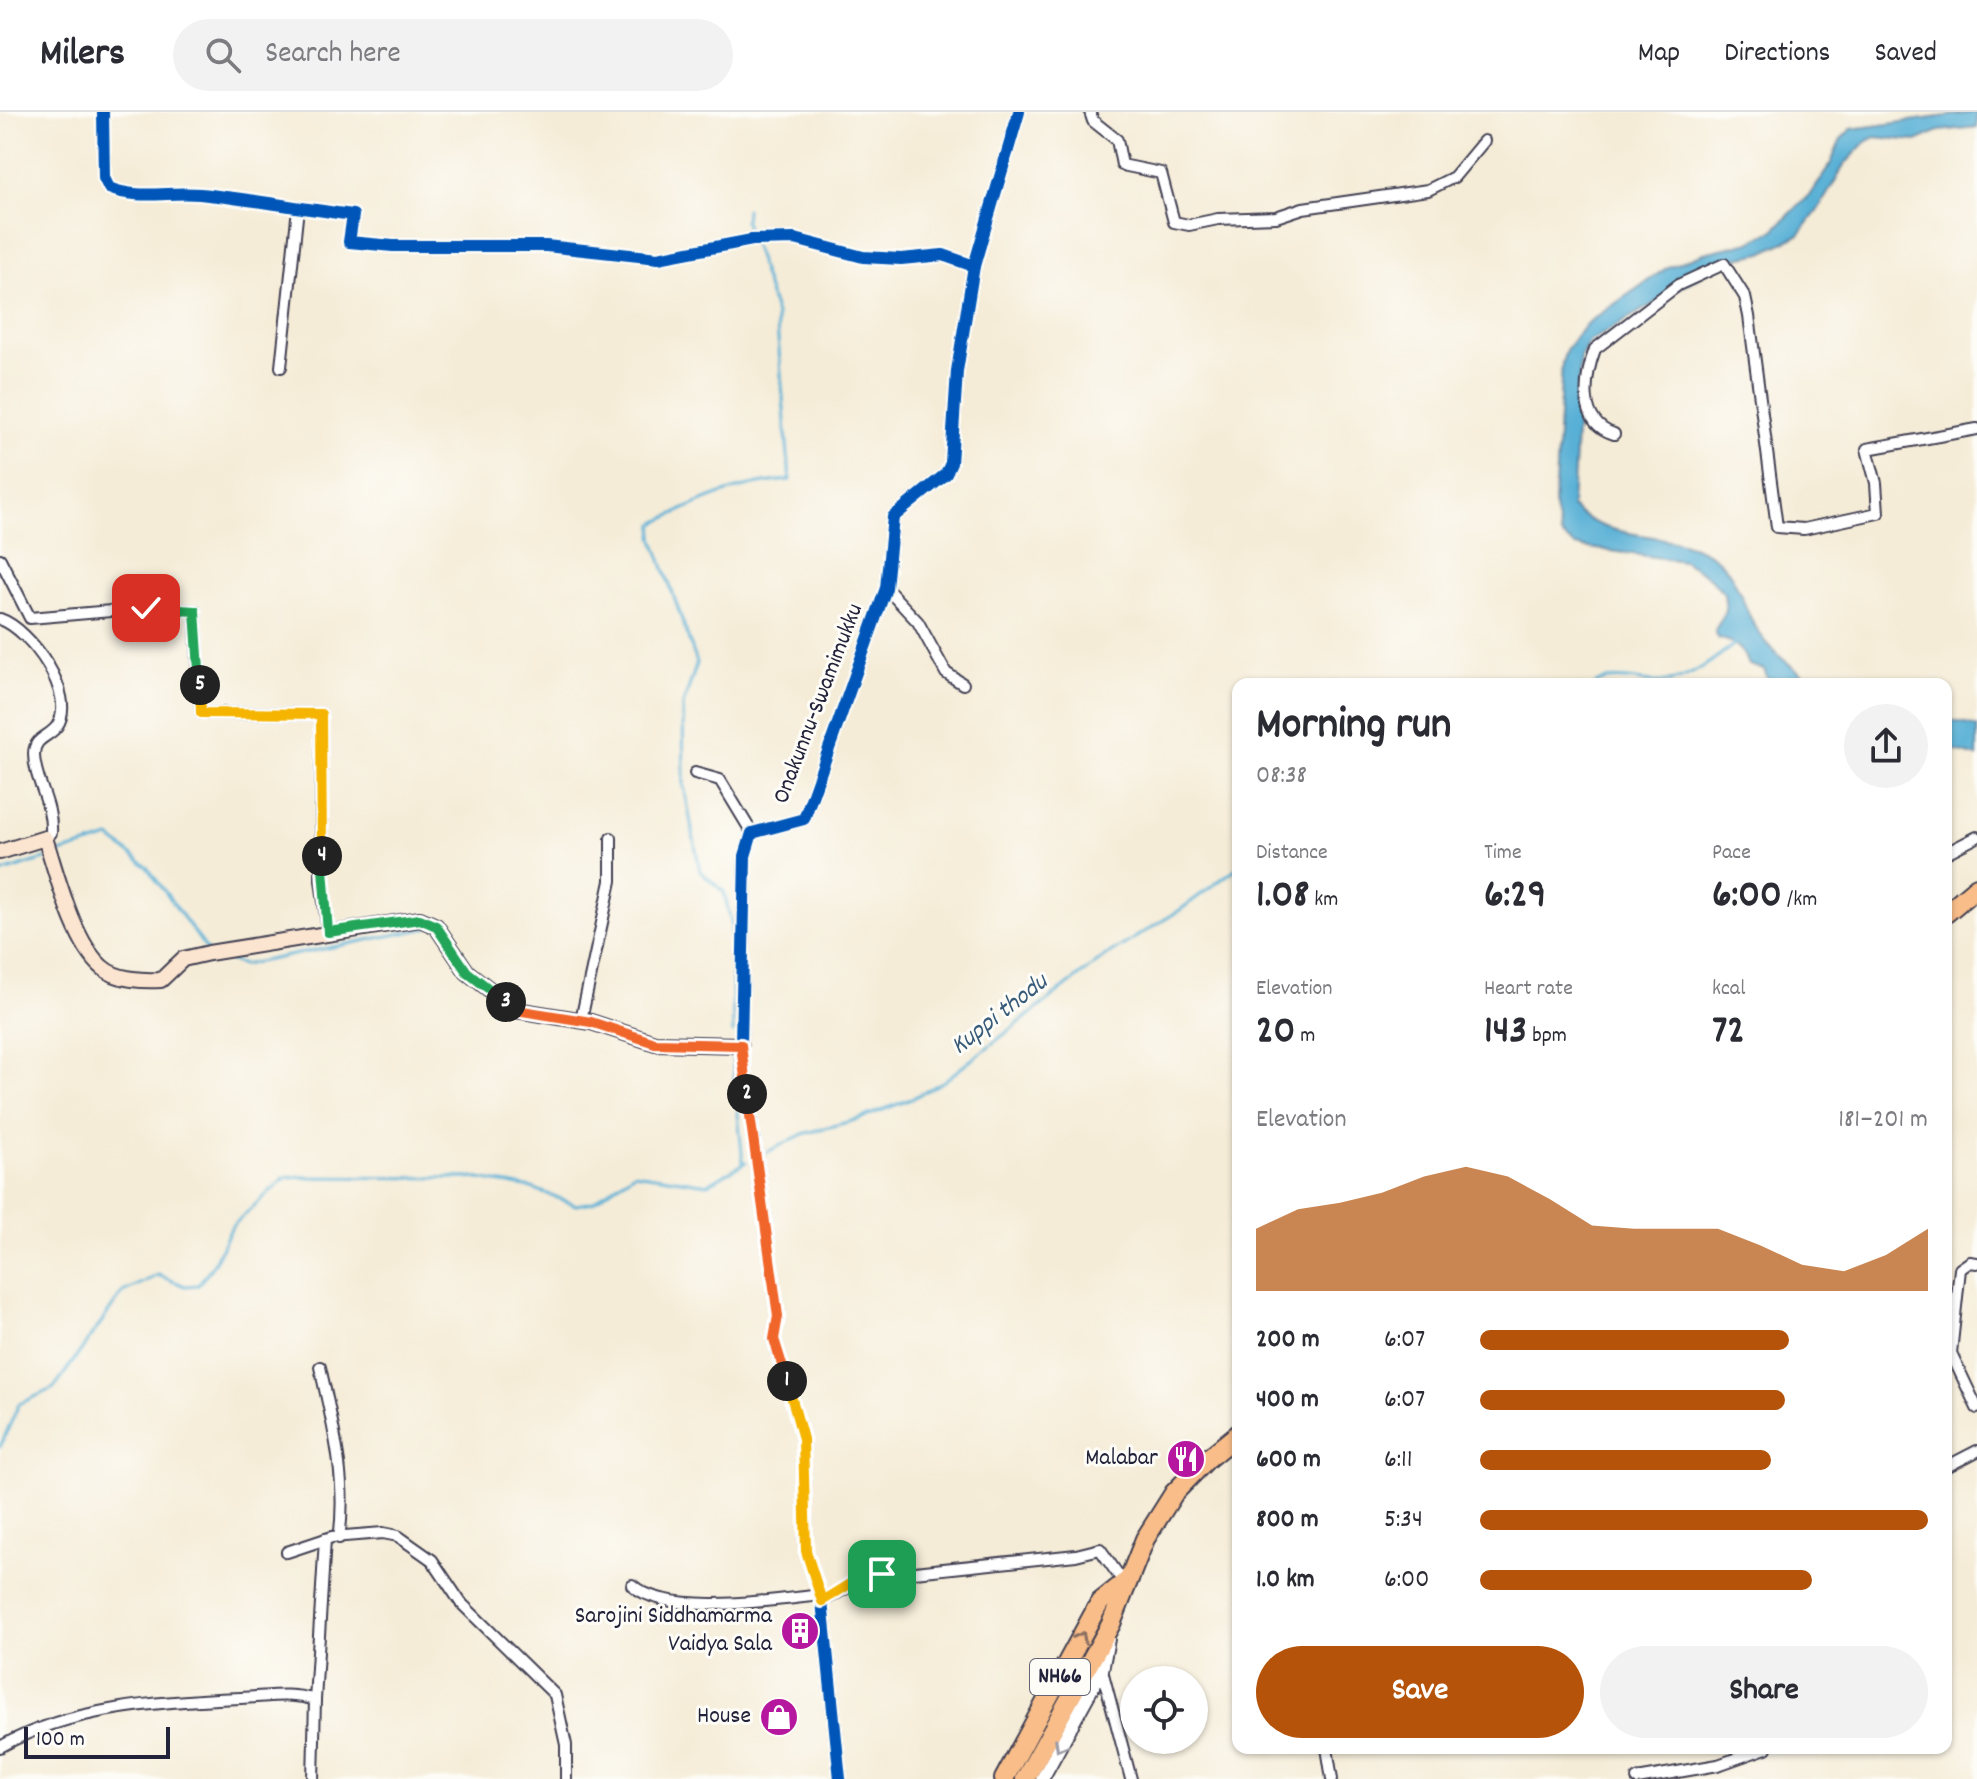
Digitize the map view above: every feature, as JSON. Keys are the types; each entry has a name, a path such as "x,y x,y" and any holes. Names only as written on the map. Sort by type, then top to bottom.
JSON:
{"highway":[{"path":"1952,908 1977,887"},
{"name":"NH66","path":"1025,1779 1111,1624 1124,1583 1145,1539 1174,1493 1232,1440"},
{"name":"NH66","path":"1004,1779 1100,1602 1124,1583"}],"main road":[{"path":"0,852 45,838 74,925 102,968 139,981 161,980 183,959 328,932 420,919 436,926 467,972 516,1010 581,1020 655,1043 741,1045"}],"street":[{"path":"103,112 104,178 109,188 161,195 197,194 353,215 349,242 393,246 546,246 658,258 752,240 795,239 863,257 901,259 943,255 974,266"},
{"name":"Onakunnu-Swamimukku","path":"752,833 804,819 886,588 893,517 946,474 951,463 957,371 974,266 1019,112"},
{"path":"1090,112 1093,121 1117,140 1122,165 1161,173 1174,222 1189,225 1218,219 1276,217 1303,208 1428,190 1454,177 1484,141"},
{"path":"281,367 298,208"},
{"path":"1614,434 1597,427 1588,413 1590,363 1595,349 1678,285 1724,264 1745,297 1749,316 1777,527 1804,529 1878,513 1876,483 1867,449 1977,429"},
{"path":"0,559 30,618 146,608 195,611 201,713 321,714 321,880 328,932"},
{"path":"886,588 918,622 946,673 963,684"},
{"path":"0,619 23,634 43,657 57,680 61,713 56,728 36,744 34,755 51,813 51,833 45,838"},
{"path":"695,773 720,780 752,833 745,856 741,1045 778,1316 774,1339 803,1439 806,1551 822,1598 840,1779"},
{"path":"1952,850 1977,837"},
{"path":"581,1020 611,881 611,838"},
{"path":"1952,1344 1960,1269 1970,1262 1977,1263"},
{"path":"1952,1355 1977,1408"},
{"path":"320,1367 338,1466 343,1514 339,1538"},
{"path":"1952,1464 1977,1451"},
{"path":"287,1552 325,1539 383,1533 398,1536 442,1570 461,1603 555,1695 566,1745 566,1779"},
{"path":"313,1779 325,1539"},
{"path":"632,1585 644,1596 681,1602 744,1604 822,1598 867,1577 1076,1555 1100,1549 1124,1583"},
{"path":"1042,1779 1102,1670 1111,1624"},
{"path":"1102,1670 1131,1779"},
{"path":"0,1747 54,1724 109,1711 193,1699 296,1694 315,1700"},
{"path":"1328,1754 1332,1779"},
{"path":"1637,1779 1718,1765 1749,1754"}],"water":[{"path":"1977,112 1977,127 1939,131 1916,141 1875,137 1867,141 1845,164 1799,235 1762,253 1727,260 1589,342 1580,357 1572,507 1604,527 1679,542 1715,558 1734,580 1750,617 1768,644 1809,678 1767,678 1764,669 1749,665 1738,647 1718,638 1715,630 1726,611 1724,593 1708,576 1683,561 1575,546 1561,535 1554,504 1562,363 1566,350 1586,324 1668,267 1704,253 1750,242 1774,230 1812,192 1828,170 1841,139 1851,129"},
{"path":"1952,721 1977,727 1977,757 1952,750"}],"waterway":[{"path":"746,209 745,222 750,236"},
{"path":"733,1033 731,922 724,892 700,871 684,786 683,705 697,663 653,537 654,524 704,501 736,489 790,480 776,315 753,243"},
{"name":"Kuppi thodu","path":"1681,678 1736,643"},
{"path":"60,853 110,838 147,867 207,950"},
{"path":"0,873 45,859"},
{"name":"Kuppi thodu","path":"765,1153 803,1134 859,1119 911,1099 944,1081 1104,957 1180,910 1232,871"},
{"path":"220,957 243,965 428,928"},
{"path":"732,1055 743,1162"},
{"path":"0,1447 19,1404 54,1388 123,1292 158,1275 185,1286 198,1285 213,1265 232,1226 286,1177 473,1178 532,1188 576,1205 593,1202 634,1173 708,1184 746,1162"}],"cycle path":[{"path":"103,112 104,178 109,188 131,194 219,196 353,215 349,242 393,246 546,246 658,258 752,240 795,239 863,257 901,259 943,255 974,266"},
{"path":"840,1779 822,1601 806,1551 803,1439 774,1339 778,1316 741,1045 745,856 752,833 804,819 886,588 893,517 946,474 951,463 957,371 974,266 1019,112"}],"place":[{"name":"Malabar","path":"1186,1459"},
{"name":"Sarojini Siddhamarma Vaidya Sala","path":"800,1631"},
{"name":"House","path":"779,1717"}],"route":[{"path":"146,608 195,611 201,713 321,714 321,880 328,932 420,919 436,926 467,972 516,1010 591,1022 655,1043 741,1045 778,1316 774,1339 803,1439 806,1551 822,1601 856,1580 882,1574"}]}
